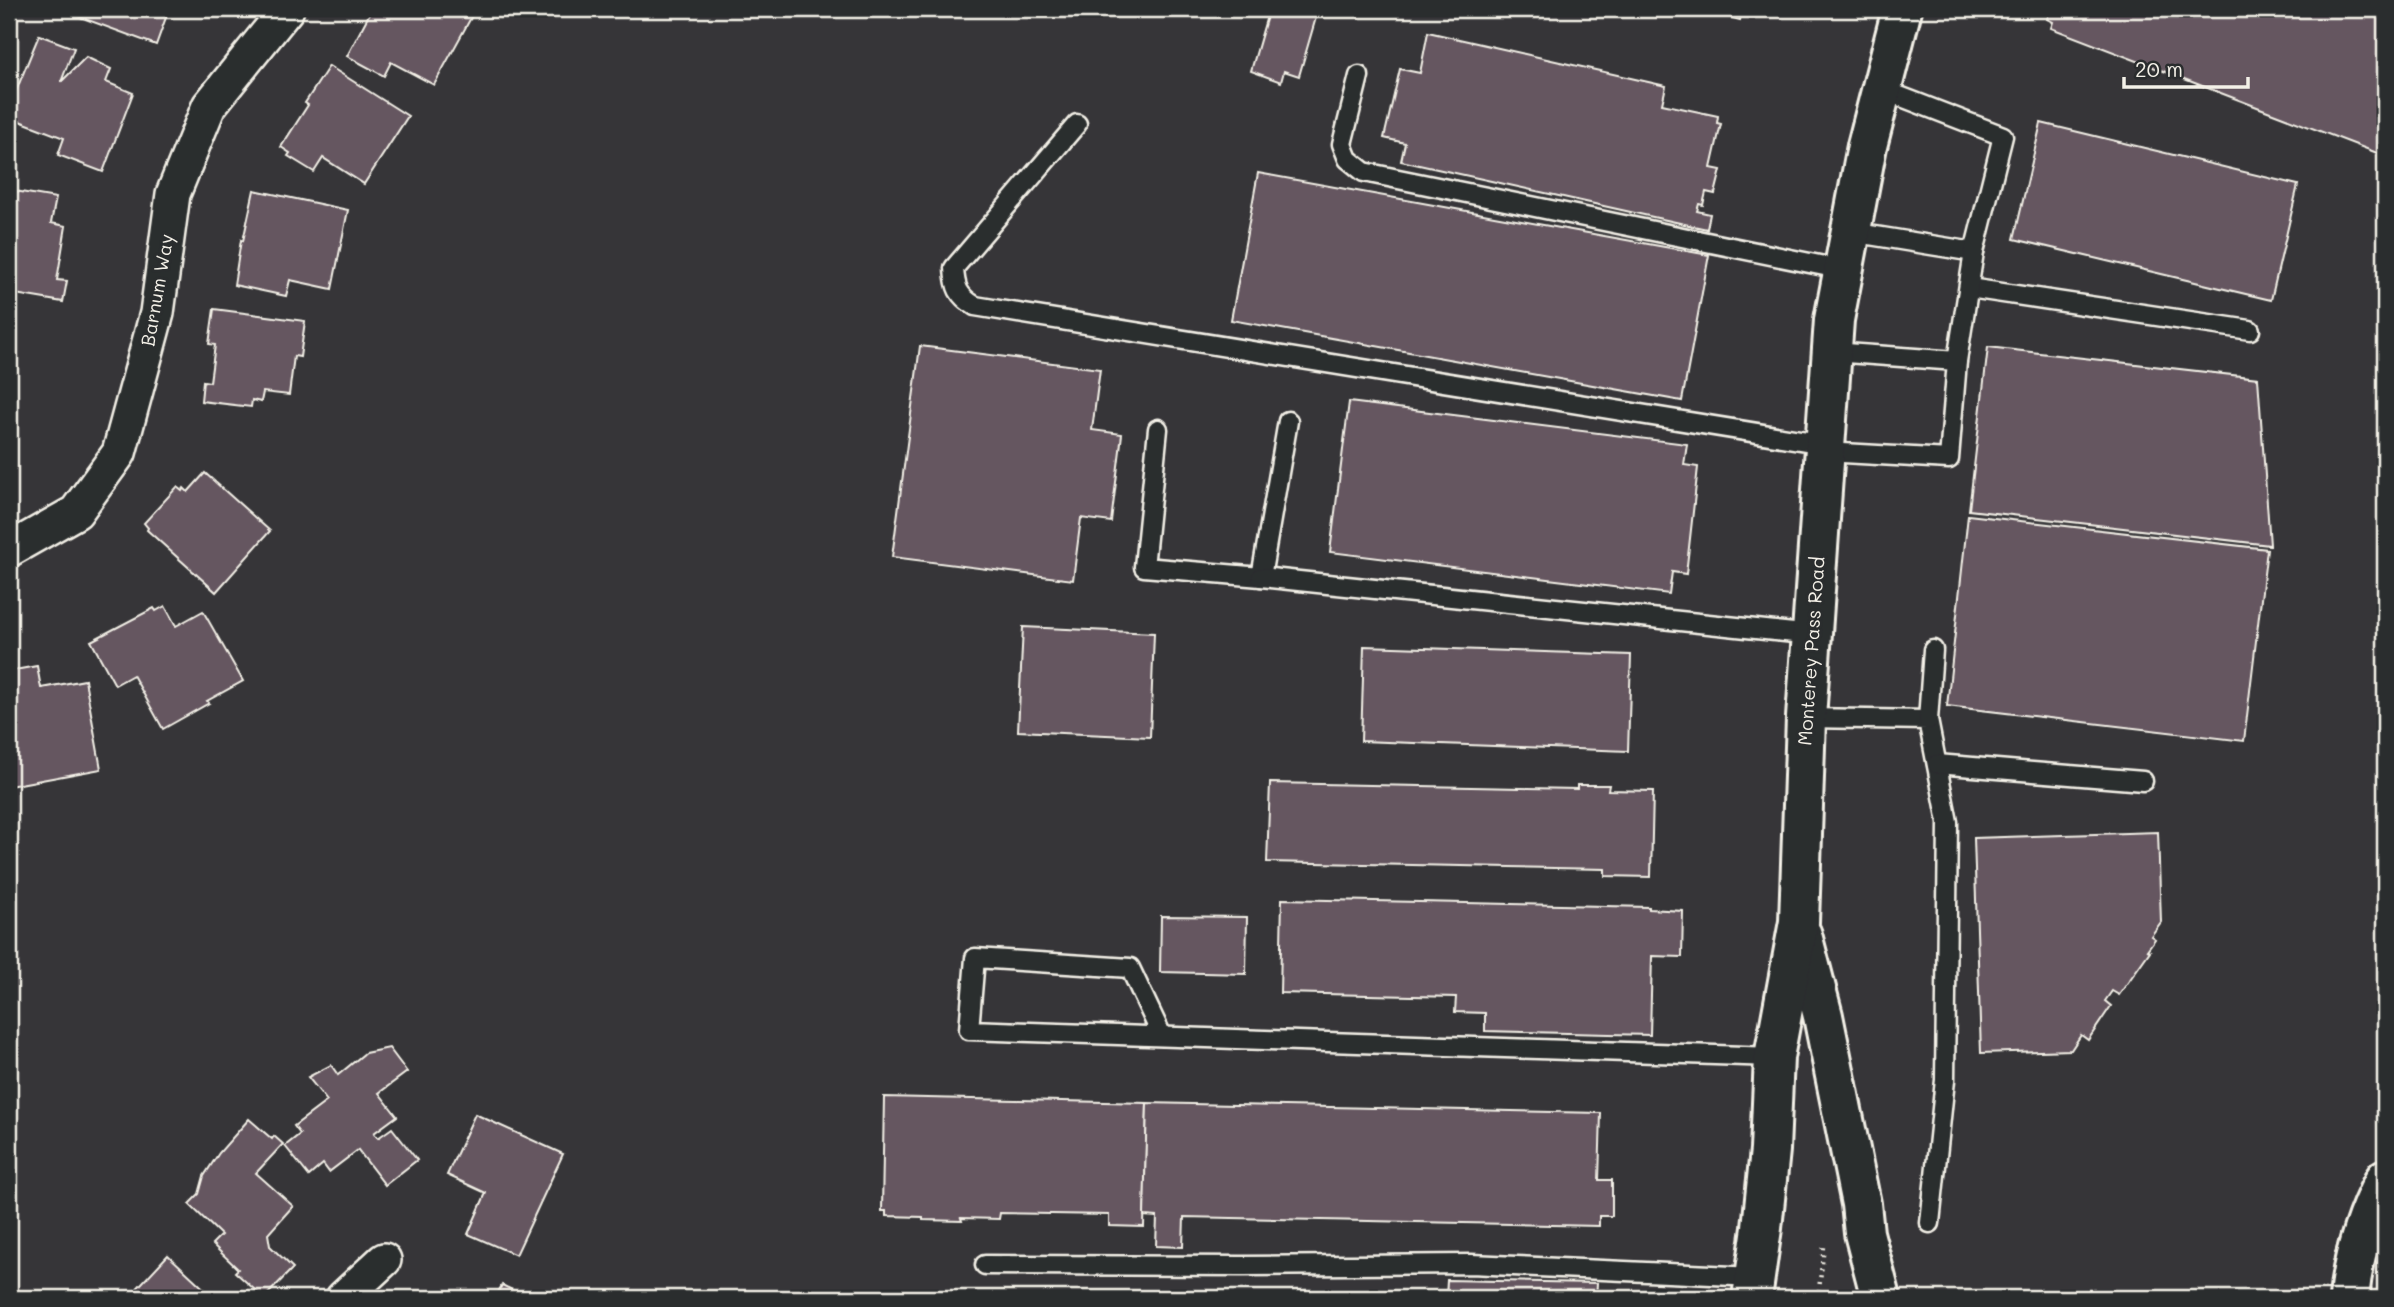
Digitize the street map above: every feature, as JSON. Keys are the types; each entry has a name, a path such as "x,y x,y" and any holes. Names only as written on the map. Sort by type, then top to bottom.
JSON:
{"main road":[{"name":"Monterey Pass Road","path":"1754,1288 1770,1150 1774,1057 1799,922 1806,718 1834,320 1867,146 1902,9"},
{"path":"1799,922 1823,1016 1861,1204 1864,1233 1881,1298"},
{"path":"2349,1298 2352,1267 2362,1232 2385,1179"}],"street":[{"name":"Barnum Way","path":"9,550 76,512 119,453 157,313 173,194 209,106 287,9"},
{"path":"343,1298 384,1260"}],"lane":[{"path":"1359,76 1342,144 1348,159 1364,172 1844,270"},
{"path":"1077,124 954,268 955,284 962,298 975,306 1825,448 1949,459 1957,361 1974,252 2003,136 1881,89"},
{"path":"1851,232 1974,252"},
{"path":"1969,288 2250,330"},
{"path":"1832,352 1957,361"},
{"path":"1261,577 1288,421"},
{"path":"1158,429 1144,567 1812,635"},
{"path":"1930,1223 1945,1080 1948,822 1928,720 1933,650"},
{"path":"1806,718 1928,720"},
{"path":"1937,764 2143,781"},
{"path":"1162,1036 1129,968 975,958 969,1030 1774,1057"},
{"path":"985,1265 1471,1264 1754,1288"}],"building":[{"path":"67,9 169,9 156,45 66,12"},
{"path":"372,9 463,9 473,14 434,85 391,62 384,76 347,56"},
{"path":"1269,9 1298,9 1317,14 1299,76 1284,71 1281,82 1251,71"},
{"path":"1699,9 1743,9 1740,20"},
{"path":"2051,9 2385,9 2385,156 2051,28 2053,22 2047,19"},
{"path":"1428,32 1666,86 1662,104 1718,116 1717,123 1721,124 1711,168 1721,170 1715,194 1706,192 1703,205 1699,204 1697,211 1710,214 1707,229 1401,161 1405,143 1384,138 1400,69 1420,73"},
{"path":"39,35 74,48 61,82 86,57 111,69 106,82 133,93 103,172 58,155 64,138 9,117 9,108"},
{"path":"329,66 408,116 364,184 323,158 314,172 288,156 290,153 281,147"},
{"path":"2041,123 2298,185 2271,300 2014,239"},
{"path":"1258,173 1709,255 1682,401 1231,320"},
{"path":"9,190 56,198 51,223 66,226 57,280 67,281 63,302 9,293"},
{"path":"254,190 348,210 332,289 290,280 286,296 234,285 241,240 243,241"},
{"path":"214,309 305,321 300,357 294,356 289,395 263,392 261,402 252,400 251,407 201,401 203,381 210,382 215,345 209,344"},
{"path":"920,346 1100,369 1092,430 1122,434 1111,522 1081,518 1073,580 892,557"},
{"path":"1988,347 2258,378 2270,545 1969,510"},
{"path":"1349,402 1687,444 1684,465 1698,467 1686,574 1672,572 1669,594 1330,552"},
{"path":"205,473 270,531 216,592 147,530 144,523 177,487 188,492"},
{"path":"1968,515 2267,549 2244,741 1947,706"},
{"path":"165,606 176,626 203,611 243,681 163,729 133,675 115,685 91,641 154,608 156,611"},
{"path":"1023,627 1154,633 1150,737 1018,731"},
{"path":"1364,646 1631,655 1628,751 1361,741"},
{"path":"37,666 41,688 85,680 101,769 9,786 9,671"},
{"path":"1270,783 1577,789 1577,785 1609,785 1608,790 1653,791 1651,877 1605,876 1605,869 1267,862"},
{"path":"2158,832 2161,922 2151,936 2155,939 2147,950 2150,951 2119,995 2112,991 2105,1001 2111,1006 2088,1040 2081,1035 2071,1050 1981,1053 1974,838"},
{"path":"1282,899 1649,907 1683,911 1682,957 1652,956 1650,1035 1485,1031 1485,1013 1455,1012 1456,997 1280,993"},
{"path":"1161,916 1247,917 1246,974 1160,972"},
{"path":"389,1048 407,1072 379,1093 397,1116 374,1133 378,1138 392,1128 417,1160 385,1185 358,1150 329,1172 323,1164 309,1176 285,1146 300,1134 294,1126 327,1101 308,1077 331,1065 338,1075 365,1053"},
{"path":"884,1097 1147,1103 1144,1227 1109,1226 1109,1215 1000,1213 999,1219 961,1218 962,1221 886,1216 886,1211 882,1211"},
{"path":"1147,1103 1601,1113 1599,1180 1612,1180 1612,1216 1599,1216 1599,1226 1184,1217 1183,1247 1156,1246 1157,1217 1144,1216"},
{"path":"475,1114 563,1154 516,1255 468,1234 486,1193 447,1175"},
{"path":"249,1119 272,1139 274,1136 283,1144 256,1173 293,1206 268,1234 270,1246 293,1268 264,1298 235,1272 238,1269 212,1244 221,1235 189,1204 199,1194 204,1176 219,1153"},
{"path":"168,1255 214,1298 128,1298"},
{"path":"1447,1280 1597,1283 1596,1298 1446,1298"},
{"path":"502,1285 528,1298 495,1298"}]}
